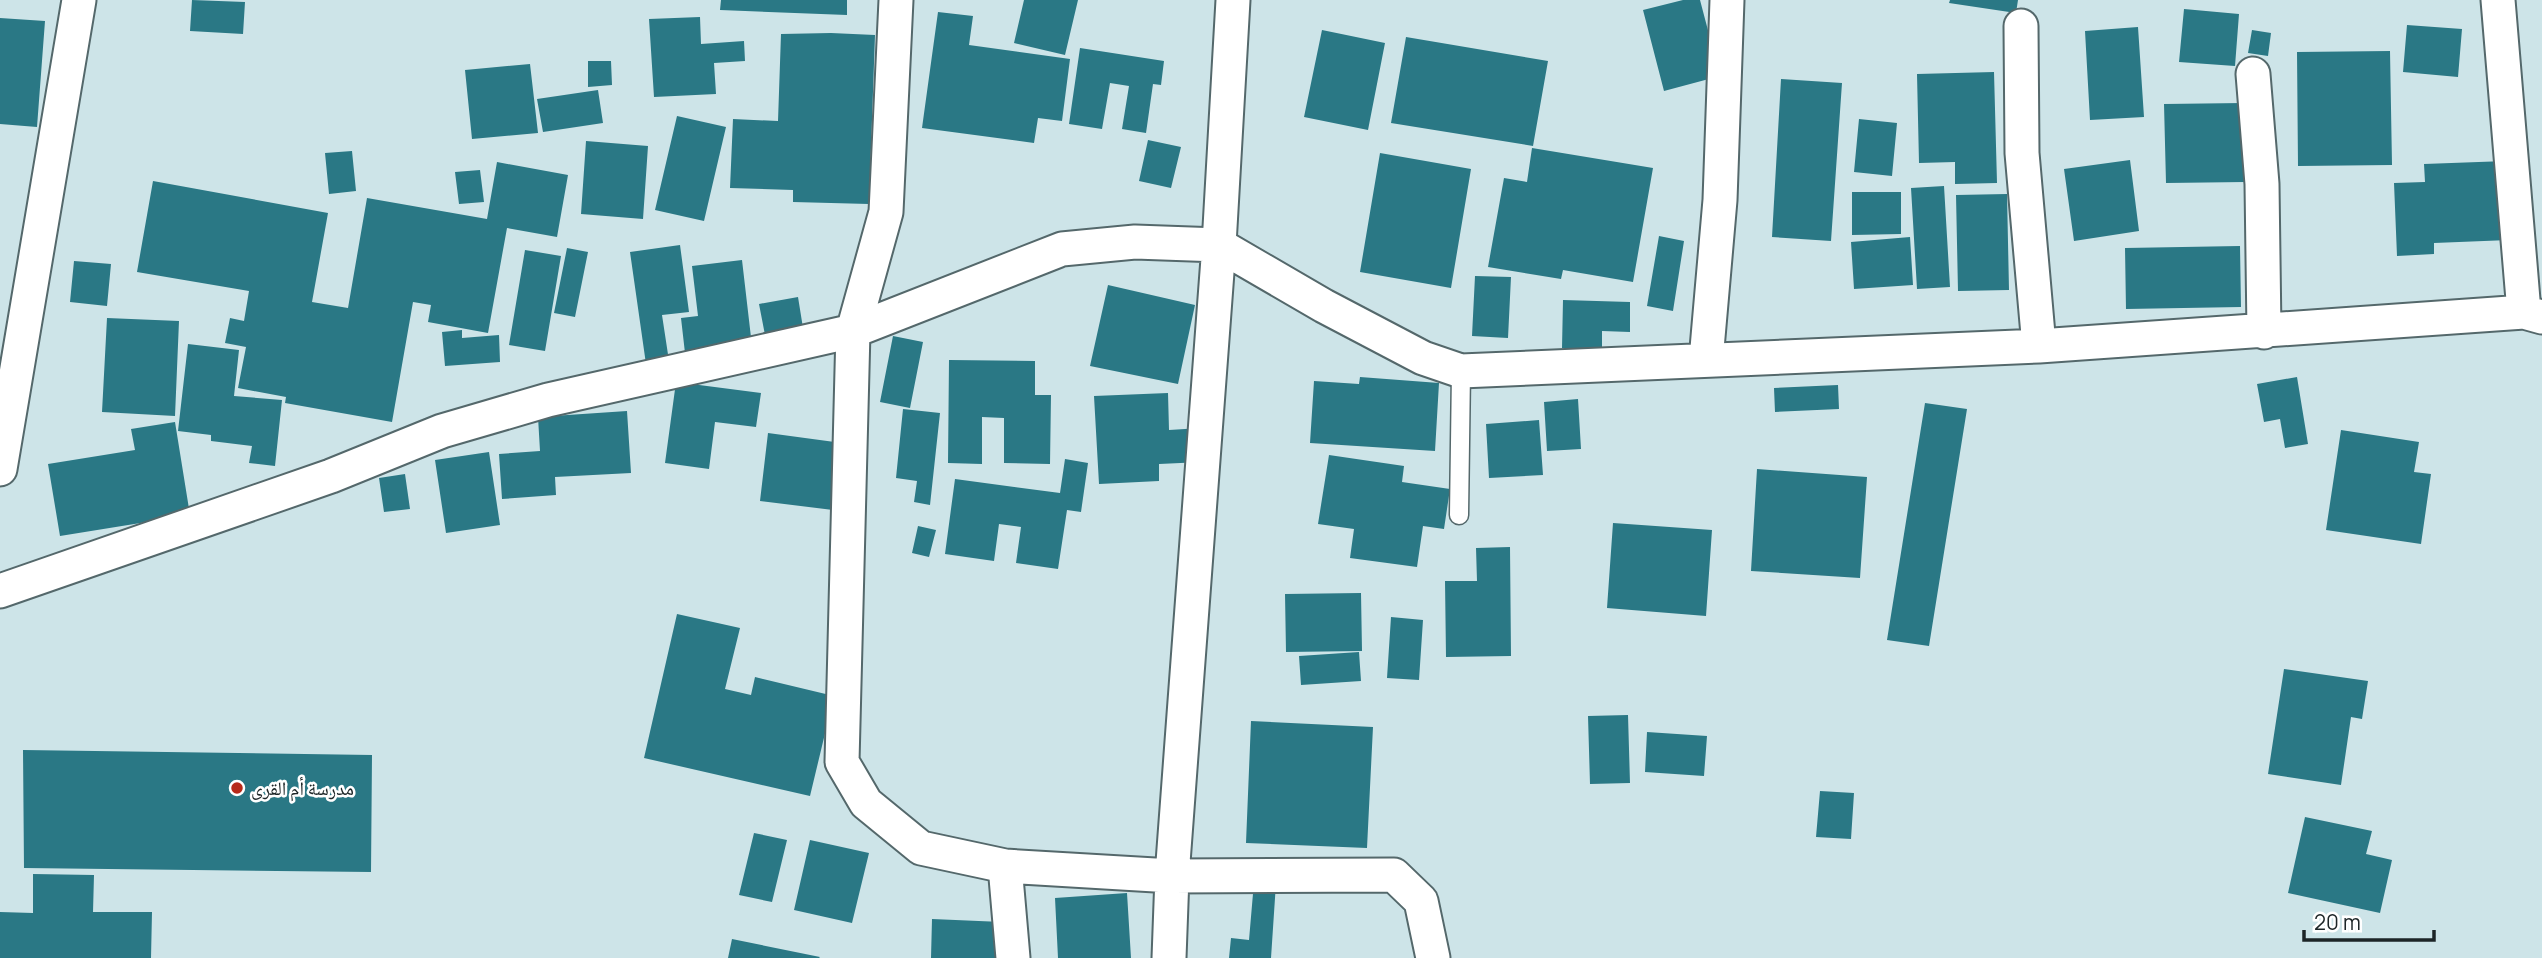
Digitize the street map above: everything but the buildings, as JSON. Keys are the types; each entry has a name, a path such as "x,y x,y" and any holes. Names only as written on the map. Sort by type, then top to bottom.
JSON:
{"street":[{"path":"0,469 79,0"},
{"path":"896,0 886,212 853,331 842,762 866,803 921,848 1005,866 1172,876 1394,875 1421,901 1433,958"},
{"path":"1169,958 1172,876 1220,245 1233,0"},
{"path":"1706,360 1720,200 1727,0"},
{"path":"0,591 331,476 442,431 548,400 853,331 1062,249 1135,242 1220,245 1324,306 1423,358 1461,371 2039,346 2533,314 2498,0"},
{"path":"2021,26 2022,153 2039,346"},
{"path":"2253,74 2262,184 2264,332"},
{"path":"1005,866 1013,958"}],"lane":[{"path":"1459,515 1461,371"}],"place":[{"name":"مدرسة أم القرى","path":"237,788"}]}
